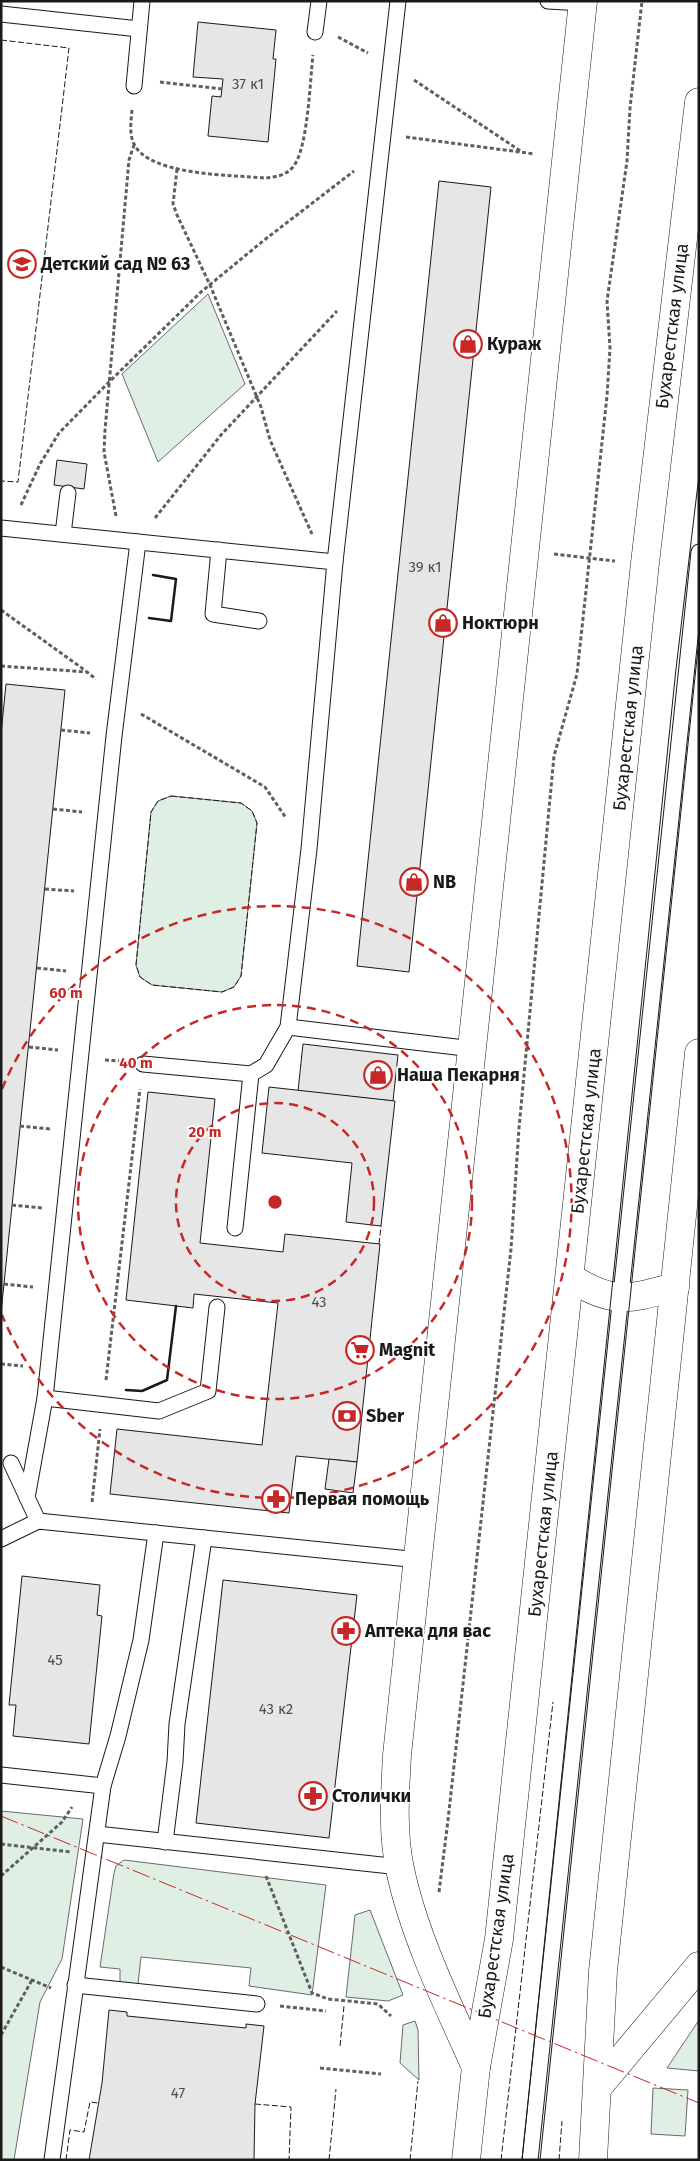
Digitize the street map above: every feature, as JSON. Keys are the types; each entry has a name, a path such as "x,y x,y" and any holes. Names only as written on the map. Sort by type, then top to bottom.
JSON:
{"main road":[{"path":"476,2067 442,1991 406,1894 400,1867 395,1805 397,1756 473,1050 524,541 583,2"},
{"name":"Бухарестская улица","path":"466,2160 476,2067 499,1939 571,1278 644,564 699,102"},
{"path":"593,2160 603,1971 699,1053"},
{"path":"571,1278 590,1290 630,1299 675,1287"},
{"path":"598,2087 699,1966"}],"lane":[{"path":"134,83 142,1"},
{"path":"316,28 319,1"},
{"path":"142,1064 251,1074 266,1065 288,1027 309,849 335,562 398,1"},
{"path":"548,1 583,2"},
{"path":"1,14 139,29"},
{"path":"63,534 68,493"},
{"path":"5,528 335,562"},
{"path":"27,1498 45,1398 119,692 138,542"},
{"path":"219,550 213,614 259,621"},
{"path":"530,2160 699,552"},
{"path":"288,1027 473,1050"},
{"path":"235,1228 251,1074"},
{"path":"45,1398 159,1411 208,1392 217,1307"},
{"path":"6,1462 33,1468"},
{"path":"6,1462 38,1521"},
{"path":"1,1540 38,1521 419,1560"},
{"path":"52,2160 72,2004 97,1834 95,1785 118,1736 141,1640 156,1533"},
{"path":"165,1842 175,1762 177,1724 204,1538"},
{"path":"1,1775 95,1785"},
{"path":"97,1834 400,1867"},
{"path":"75,1985 257,2004"}],"path":[{"path":"438,1894 450,1810 511,1250 519,1128 554,756 577,674 608,396 610,348 607,300 627,161 630,108 642,1"},
{"path":"222,89 134,83 131,135 134,145 141,153 152,160 177,169 265,178 280,176 292,168 302,148 316,28 391,66 522,152"},
{"path":"383,134 535,154"},
{"path":"120,540 104,452 129,160 134,145"},
{"path":"5,528 59,433 109,382 210,285 277,230 381,152"},
{"path":"177,169 173,204 210,285 261,407 270,440 314,538 335,562"},
{"path":"138,542 221,435 367,280"},
{"path":"553,554 618,561"},
{"path":"1,610 87,672 119,692 135,711 265,787 309,849"},
{"path":"1,666 87,672"},
{"path":"105,1389 142,1064"},
{"path":"89,1526 101,1419"},
{"path":"1,1876 62,1822 95,1785"},
{"path":"1,1844 94,1854"},
{"path":"257,1852 312,1993 328,1999 378,2004 391,2016"},
{"path":"1,1967 52,1988 72,2004"},
{"path":"1,2035 32,1980"},
{"path":"257,2004 326,2011"},
{"path":"320,2068 380,2074"}],"green space":[{"path":"208,294 245,384 158,462 122,374"},
{"path":"171,796 241,803 252,811 257,823 241,976 234,987 222,992 152,985 140,977 136,965 151,812 158,801"},
{"path":"1,1811 83,1819 62,1959 40,2002 14,2160 1,2160"},
{"path":"124,1860 326,1885 312,1995 249,1986 251,1968 141,1957 138,1984 120,1983 120,1969 100,1967 114,1873 116,1866"},
{"path":"370,1910 403,1995 388,2001 346,1997 355,1915"},
{"path":"699,2020 699,2071 667,2068"},
{"path":"415,2021 418,2030 419,2080 400,2063 403,2025"},
{"path":"653,2088 688,2090 685,2136 651,2134"}],"building":[{"path":"198,22 276,30 273,59 276,59 268,142 208,136 212,96 221,97 223,79 193,77"},
{"path":"439,181 491,187 409,972 357,966"},
{"path":"57,460 87,464 84,489 54,485"},
{"path":"6,684 65,690 1,1313 1,734"},
{"path":"303,1044 398,1055 393,1101 298,1091"},
{"path":"269,1087 395,1101 381,1226 346,1222 352,1163 262,1153"},
{"path":"148,1092 215,1099 200,1243 283,1252 285,1234 380,1244 357,1462 296,1456 289,1513 110,1494 117,1429 262,1445 278,1303 194,1294 193,1308 126,1300"},
{"path":"329,1459 357,1462 353,1493 325,1489"},
{"path":"22,1576 100,1585 97,1615 102,1616 89,1744 13,1736 16,1705 9,1705"},
{"path":"223,1580 357,1595 329,1838 196,1823"},
{"path":"109,2010 127,2012 127,2016 246,2028 246,2024 264,2026 255,2104 254,2160 89,2160 102,2083"}],"tram line":[{"path":"522,2160 676,669 699,475"},
{"path":"540,2160 699,639"}],"fence":[{"path":"1,40 69,48 18,482 1,481"},
{"path":"171,796 241,803 252,811 257,823 241,976 234,987 222,992 152,985 140,977 136,965 151,812 158,801 171,796"},
{"path":"379,1244 381,1226"},
{"path":"501,2160 553,1702"},
{"path":"340,2046 344,2006"},
{"path":"410,2160 418,2081"},
{"path":"329,2160 336,2089"},
{"path":"66,2160 70,2130 84,2132 90,2102 98,2103"},
{"path":"255,2104 291,2107 289,2160"},
{"path":"559,2160 562,2121"}],"wall":[{"path":"149,618 171,621 176,579 153,575"},
{"path":"126,1390 142,1391 167,1380 176,1306"}],"power":[{"path":"1,1816 699,2103"}],"place":[{"name":"Детский сад № 63","path":"22,264"},
{"name":"Кураж","path":"468,344"},
{"name":"Ноктюрн","path":"443,623"},
{"name":"NB","path":"414,882"},
{"name":"Наша Пекарня","path":"378,1075"},
{"name":"Magnit","path":"360,1350"},
{"name":"Sber","path":"347,1416"},
{"name":"Первая помощь","path":"276,1499"},
{"name":"Аптека для вас","path":"346,1631"},
{"name":"Столички","path":"313,1796"}]}
